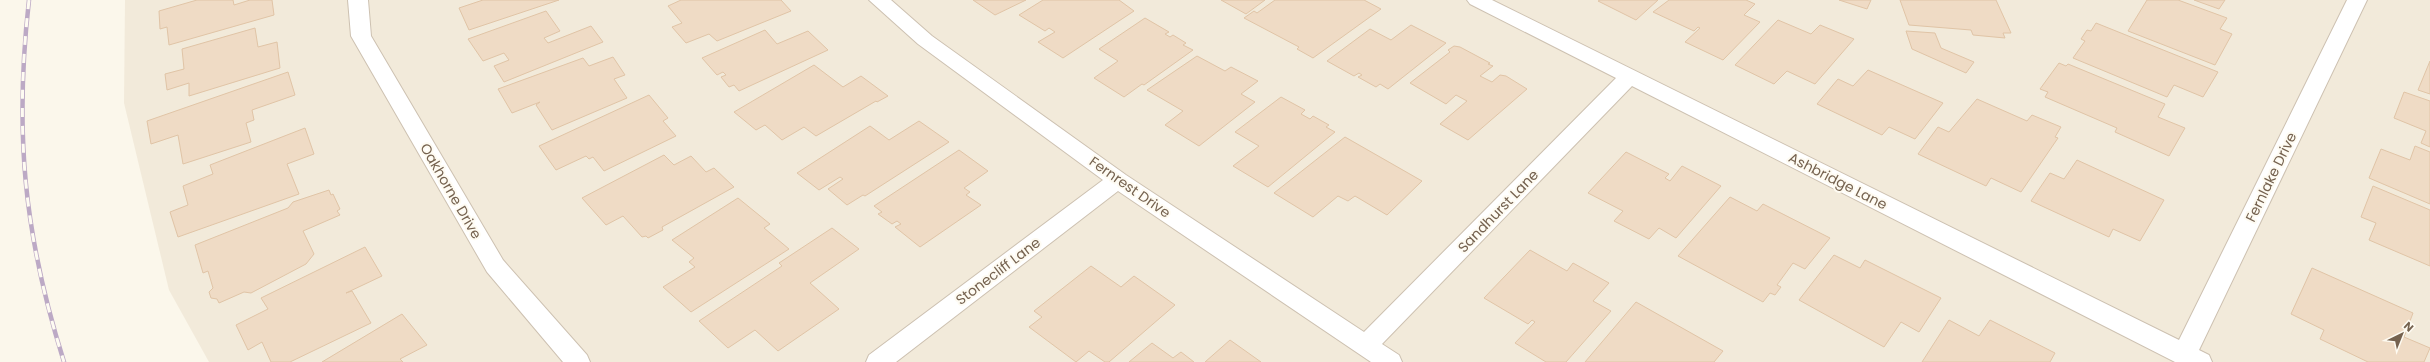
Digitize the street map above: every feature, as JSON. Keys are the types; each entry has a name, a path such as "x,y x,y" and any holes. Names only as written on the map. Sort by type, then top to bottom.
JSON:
{"street":[{"name":"Oakhorne Drive","path":"358,0 361,36 494,266 578,362"},
{"name":"Fernrest Drive","path":"879,0 925,40 1118,180 1390,362"},
{"name":"Ashbridge Lane","path":"1477,0 2192,358"},
{"name":"Fernlake Drive","path":"2192,358 2357,0"},
{"name":"Sandhurst Lane","path":"1365,346 1630,76"},
{"name":"Stonecliff Lane","path":"878,362 1118,180"}],"shaded area":[{"path":"125,0 2430,0 2430,362 209,362 169,290 124,103"}],"building":[{"path":"197,0 233,0 234,5 250,0 272,0 274,15 169,45 167,27 160,29 159,11"},
{"path":"483,0 559,0 469,30 459,8"},
{"path":"681,0 781,0 791,11 717,41 709,34 686,43 672,27 682,23 668,6"},
{"path":"973,0 1026,0 995,15"},
{"path":"1043,0 1119,0 1134,11 1063,58 1038,42 1055,32 1049,28 1045,31 1019,15"},
{"path":"1221,0 1265,0 1246,14"},
{"path":"1275,0 1364,0 1381,9 1313,58 1297,49 1299,47 1244,18 1254,11 1257,13"},
{"path":"1658,0 1636,20 1598,1"},
{"path":"1669,0 1746,0 1755,4 1744,15 1760,22 1723,60 1685,42 1700,28 1698,27 1694,31 1653,12"},
{"path":"1839,0 1871,0 1867,9"},
{"path":"1900,0 1996,0 2011,33 2003,33 2005,38 1973,35 1971,30 1909,25"},
{"path":"2147,0 2178,0 2227,18 2220,29 2232,34 2215,65 2128,31"},
{"path":"2194,0 2225,0 2219,9"},
{"path":"546,11 560,31 544,38 548,43 591,26 603,42 504,82 494,66 509,60 504,53 483,61 468,39"},
{"path":"1145,18 1169,32 1165,34 1170,37 1173,35 1186,43 1183,45 1193,50 1144,85 1142,84 1124,97 1094,78 1118,61 1099,49"},
{"path":"1778,20 1811,34 1820,25 1854,39 1815,84 1787,71 1774,84 1735,65"},
{"path":"2096,23 2218,72 2203,97 2174,85 2167,97 2073,58 2085,41 2081,39 2087,30 2091,31"},
{"path":"1411,25 1446,43 1388,89 1380,84 1376,87 1358,77 1362,75 1359,73 1354,76 1327,61 1370,29 1391,40"},
{"path":"255,28 258,47 277,42 280,68 189,96 189,83 167,90 165,74 184,69 182,49"},
{"path":"765,30 777,44 808,31 828,50 739,91 734,85 729,87 721,77 726,75 723,72 717,75 702,58"},
{"path":"1906,31 1935,33 1941,48 1974,62 1966,73 1912,49"},
{"path":"1454,46 1460,47 1493,66 1480,76 1492,82 1500,75 1506,76 1527,89 1468,140 1440,124 1467,101 1456,95 1446,104 1410,83 1450,52 1448,50"},
{"path":"1197,56 1225,71 1231,67 1258,81 1241,94 1255,102 1199,146 1165,125 1183,111 1147,90"},
{"path":"613,57 625,75 614,79 627,98 552,130 536,105 540,102 512,113 498,89 583,58 589,66"},
{"path":"2430,61 2430,94 2418,90"},
{"path":"2059,63 2066,66 2068,64 2165,104 2158,117 2185,128 2169,156 2115,132 2117,128 2045,97 2048,92 2040,89"},
{"path":"814,65 843,87 861,76 888,96 877,102 876,101 816,136 804,127 782,140 765,125 756,130 734,112"},
{"path":"1868,70 1943,103 1915,139 1889,127 1882,135 1817,104 1838,79 1853,86"},
{"path":"288,72 295,95 252,110 254,120 246,123 251,142 183,164 178,135 151,144 147,121"},
{"path":"2404,92 2430,101 2430,147 2421,143 2426,131 2394,118"},
{"path":"649,95 668,118 663,121 676,136 604,171 593,157 589,159 586,156 556,170 539,146"},
{"path":"1281,97 1305,110 1301,114 1310,119 1313,116 1329,125 1326,127 1335,132 1268,187 1233,166 1259,146 1235,132"},
{"path":"1977,99 2027,121 2032,115 2061,127 2055,137 2058,138 2021,192 1991,178 1986,186 1918,154 1938,127 1949,132"},
{"path":"919,121 949,142 865,196 863,195 847,205 828,189 843,179 840,177 819,190 797,173 870,126 889,140"},
{"path":"305,128 314,154 287,164 299,194 178,237 170,212 188,205 183,186 213,174 210,165"},
{"path":"1345,137 1422,181 1387,215 1355,196 1348,201 1338,196 1313,217 1274,193"},
{"path":"2415,146 2430,152 2430,204 2369,178 2381,149 2410,160"},
{"path":"959,150 988,171 964,188 970,192 966,195 981,205 920,247 895,227 901,224 897,221 892,224 878,214 882,212 874,206"},
{"path":"1626,152 1669,174 1665,178 1670,181 1682,166 1721,186 1676,238 1659,228 1649,239 1614,221 1623,211 1588,193"},
{"path":"664,155 674,165 691,156 706,172 714,168 734,187 662,227 663,230 648,238 646,236 642,237 623,216 606,225 582,198"},
{"path":"2077,160 2164,200 2140,241 2113,229 2109,237 2031,201 2050,173 2064,179"},
{"path":"2373,186 2430,210 2430,266 2369,240 2376,223 2361,217"},
{"path":"329,190 331,195 333,194 340,209 337,211 340,215 303,231 314,254 306,264 251,293 244,292 219,303 217,299 211,298 209,292 213,288 208,271 203,273 195,245 288,208 293,202"},
{"path":"1730,197 1757,211 1763,204 1830,238 1805,269 1793,263 1777,285 1781,287 1775,295 1770,293 1763,302 1678,256"},
{"path":"738,198 770,224 764,228 789,249 691,312 663,287 695,267 689,262 694,258 672,240"},
{"path":"832,228 859,249 810,283 839,309 778,351 755,330 728,348 699,321 782,266 779,263"},
{"path":"365,247 382,276 346,293 352,291 371,323 290,362 271,362 262,342 248,350 236,325 268,309 261,298"},
{"path":"1530,250 1567,271 1573,263 1609,283 1593,301 1611,311 1566,362 1546,362 1515,343 1535,322 1532,320 1528,324 1484,298"},
{"path":"1834,255 1860,268 1865,260 1941,298 1919,332 1901,322 1884,347 1799,300"},
{"path":"1091,266 1121,287 1134,276 1175,305 1109,362 1105,362 1089,351 1076,362 1029,327 1042,317 1034,311"},
{"path":"2312,268 2413,313 2404,337 2430,348 2424,362 2368,362 2320,339 2324,330 2291,314"},
{"path":"1636,302 1723,351 1714,362 1585,362"},
{"path":"402,314 427,345 400,359 403,362 322,362"},
{"path":"1949,320 1979,336 1990,320 2055,353 2050,362 1922,362"},
{"path":"1230,340 1261,362 1205,362"},
{"path":"1152,343 1173,358 1181,352 1194,362 1129,362"}],"railway":[{"path":"29,0 23,95 23,140 26,183 31,227 40,271 50,315 64,362"}]}
